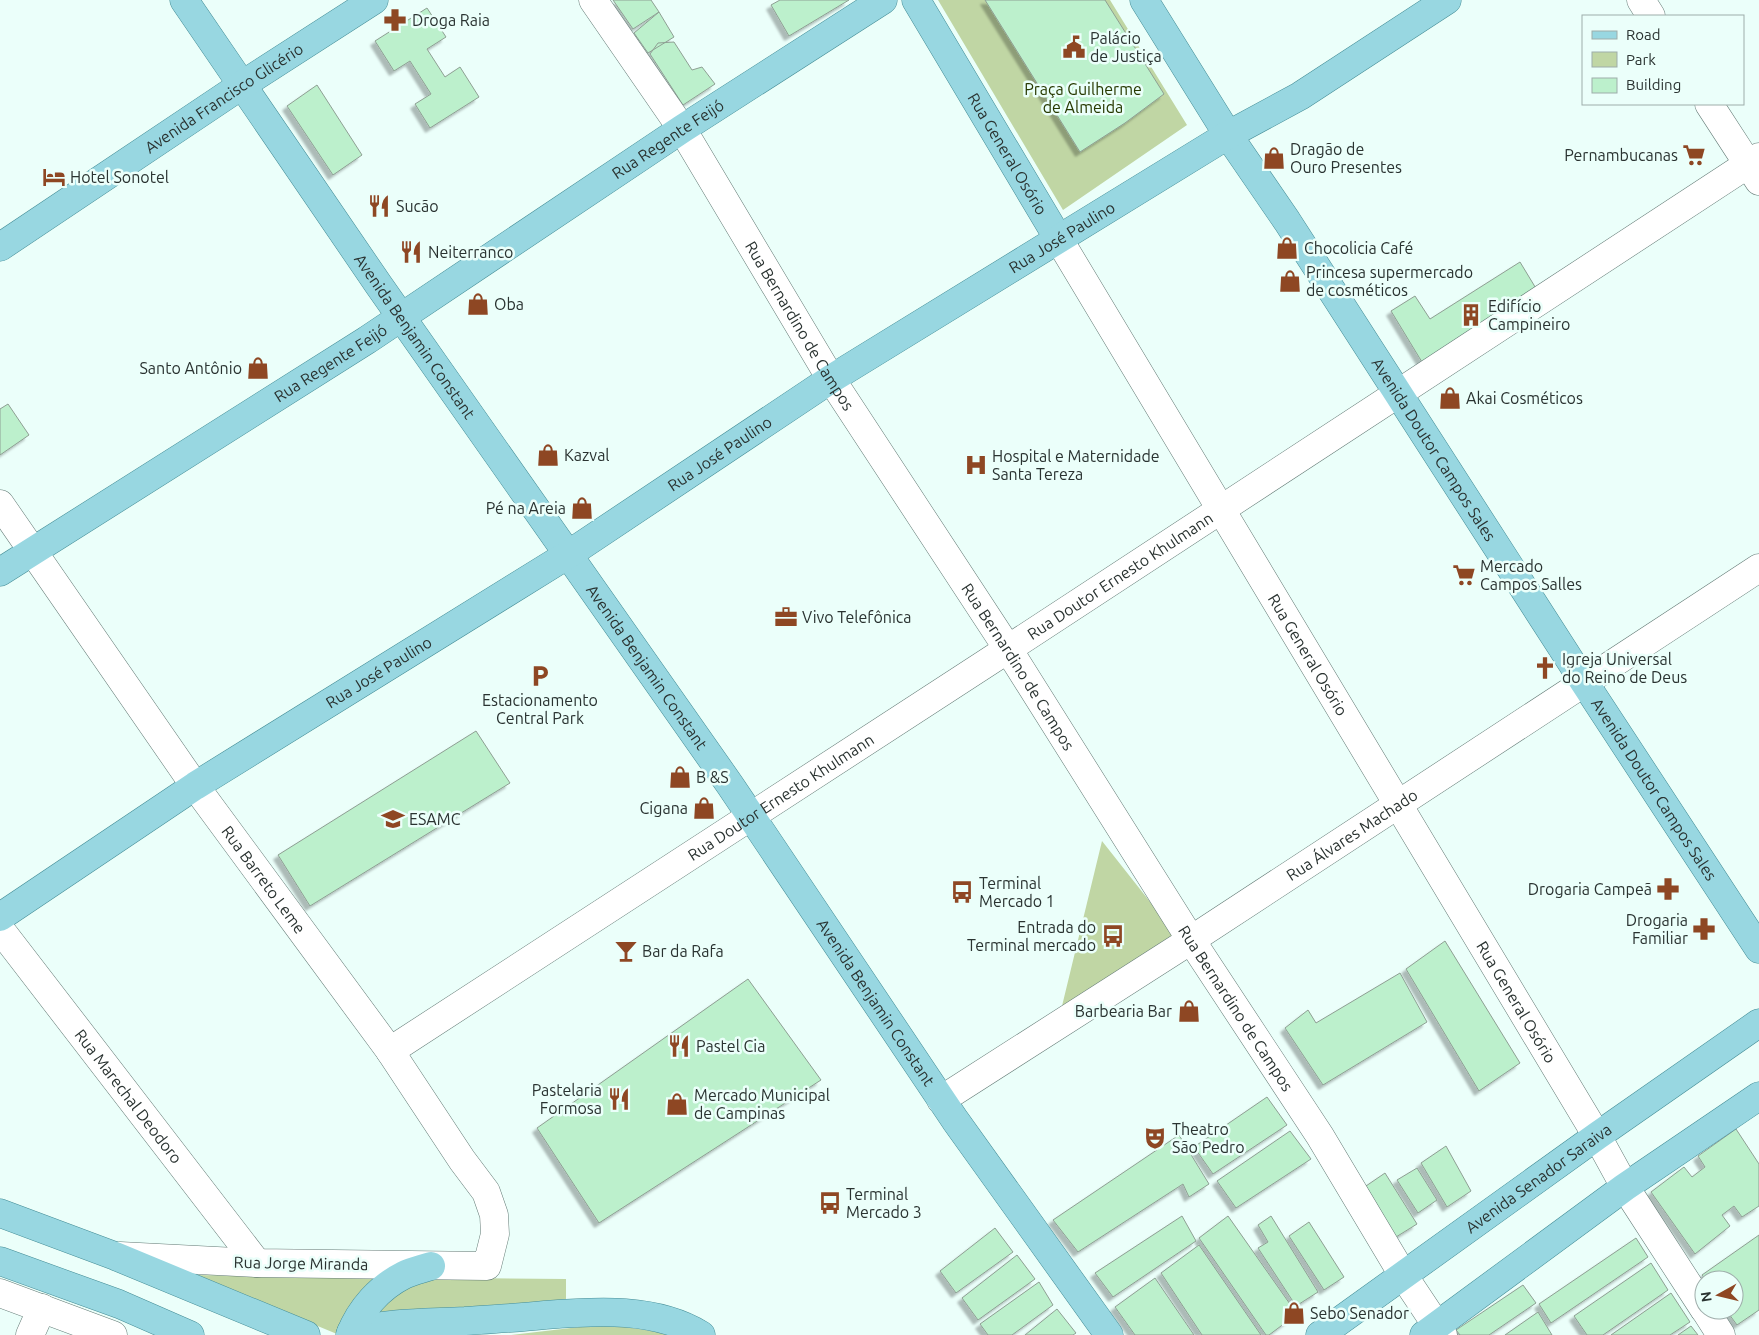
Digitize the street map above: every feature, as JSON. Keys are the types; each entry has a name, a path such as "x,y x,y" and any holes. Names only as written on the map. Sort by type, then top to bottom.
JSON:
{"main road":[{"name":"Avenida Benjamin Constant","path":"184,0 378,284 751,816 941,1100 1109,1335"},
{"name":"Avenida Francisco Glicério","path":"0,247 242,85 374,0"},
{"name":"Rua Regente Feijó","path":"0,572 402,316 682,129 883,0"},
{"name":"Rua General Osório","path":"916,0 1058,238"},
{"name":"Avenida Doutor Campos Sales","path":"1144,0 1228,135 1286,221 1759,949"},
{"name":"Rua José Paulino","path":"0,917 195,786 569,554 831,379 1228,135 1300,96 1447,0"},
{"name":"Avenida Senador Saraiva","path":"1320,1335 1597,1136 1759,1023"},
{"path":"1435,1332 1625,1187 1759,1096"},
{"name":"Rua Jorge Miranda","path":"0,1213 115,1256 306,1335"},
{"path":"0,1261 119,1304 190,1335"},
{"path":"350,1334 364,1308 382,1289 405,1274 431,1266"},
{"path":"350,1334 383,1325 597,1312 667,1319 692,1329 701,1335"}],"street":[{"name":"Rua Bernardino de Campos","path":"594,0 682,129 831,379 1008,650 1191,940 1320,1136 1435,1332"},
{"path":"1641,0 1650,15"},
{"path":"1710,105 1755,167"},
{"name":"Rua Doutor Ernesto Khulmann","path":"390,1052 1008,650 1398,393 1755,167"},
{"name":"Rua General Osório","path":"1058,238 1597,1136 1625,1187 1694,1294"},
{"name":"Rua Barreto Leme","path":"0,504 195,786 390,1052 462,1160 486,1192 494,1215 495,1234 487,1266"},
{"name":"Rua Álvares Machado","path":"941,1100 1191,940 1759,568"},
{"name":"Rua Marechal Deodoro","path":"0,928 257,1264"},
{"name":"Rua Jorge Miranda","path":"115,1256 257,1264 487,1266"},
{"path":"0,1292 113,1335"},
{"path":"30,1335 42,1308"},
{"name":"Rua General Osório","path":"1711,1320 1721,1335"}],"green space":[{"name":"Praça Guilherme de Almeida","path":"938,0 1110,0 1187,125 1063,210"},
{"path":"1102,841 1177,936 1062,1006"},
{"path":"191,1275 566,1279 566,1302 492,1305 394,1318 337,1334"},
{"path":"605,1324 679,1335 511,1335"}],"building":[{"path":"613,0 651,0 659,12 633,29"},
{"path":"780,0 849,0 789,36 771,5"},
{"name":"Palácio de Justiça","path":"985,0 1105,0 1164,94 1125,123 1080,152"},
{"path":"427,8 446,37 427,49 445,77 460,67 479,97 430,128 415,104 431,94 410,61 394,71 375,41"},
{"path":"659,12 674,37 648,53 634,33"},
{"path":"674,42 692,70 702,67 715,84 683,105 650,54 658,43"},
{"path":"317,85 362,155 333,175 287,106"},
{"name":"Edifício Campineiro","path":"1520,262 1540,295 1425,367 1391,311 1415,296 1430,319"},
{"path":"8,404 29,435 0,455 0,409"},
{"name":"ESAMC","path":"476,731 510,783 310,906 278,855"},
{"path":"1445,941 1520,1063 1479,1091 1406,969"},
{"path":"1400,973 1427,1022 1323,1085 1285,1028 1308,1010 1316,1023"},
{"name":"Mercado Municipal de Campinas","path":"748,979 821,1080 599,1223 537,1128"},
{"path":"1267,1097 1287,1125 1213,1174 1194,1147"},
{"path":"1736,1129 1759,1164 1759,1206 1742,1217 1734,1206 1722,1215 1730,1226 1695,1254 1651,1192 1684,1167 1692,1177 1705,1167 1698,1156"},
{"path":"1290,1131 1311,1159 1236,1208 1217,1181"},
{"path":"1179,1135 1209,1184 1189,1197 1183,1184 1078,1252 1053,1220"},
{"path":"1446,1146 1471,1191 1447,1207 1421,1163"},
{"path":"1417,1168 1437,1200 1418,1213 1397,1180"},
{"path":"1385,1173 1417,1224 1396,1237 1366,1186"},
{"path":"1182,1216 1196,1241 1113,1297 1095,1273"},
{"path":"1228,1216 1297,1314 1269,1335 1266,1335 1199,1238"},
{"path":"1271,1216 1318,1292 1296,1306 1258,1248 1268,1242 1258,1225"},
{"path":"1309,1222 1344,1277 1324,1290 1289,1236"},
{"path":"995,1228 1013,1252 956,1293 940,1271"},
{"path":"1759,1235 1759,1310 1737,1325 1733,1320 1744,1320 1744,1270 1709,1270"},
{"path":"1636,1238 1648,1257 1551,1323 1539,1304"},
{"path":"1199,1245 1261,1335 1202,1335 1161,1273"},
{"path":"1017,1255 1035,1279 978,1320 962,1298"},
{"path":"1651,1263 1668,1290 1603,1335 1587,1335 1574,1316"},
{"path":"1155,1278 1194,1335 1135,1335 1115,1307"},
{"path":"1039,1282 1053,1305 1012,1335 988,1335 980,1324"},
{"path":"1523,1285 1536,1303 1489,1335 1460,1335 1456,1330"},
{"path":"1671,1293 1690,1322 1670,1335 1611,1335"},
{"path":"1057,1309 1076,1333 1073,1335 1025,1335"},
{"path":"1538,1312 1552,1335 1505,1335"},
{"path":"1691,1326 1698,1335 1678,1335"}],"place":[{"name":"Droga Raia","path":"395,20"},
{"name":"Palácio de Justiça","path":"1074,47"},
{"name":"Pernambucanas","path":"1694,155"},
{"name":"Dragão de Ouro Presentes","path":"1274,158"},
{"name":"Hotel Sonotel","path":"54,177"},
{"name":"Sucão","path":"379,206"},
{"name":"Chocolicia Café","path":"1287,248"},
{"name":"Neiterranco","path":"411,252"},
{"name":"Princesa supermercado de cosméticos","path":"1290,281"},
{"name":"Oba","path":"478,304"},
{"name":"Edifício Campineiro","path":"1471,315"},
{"name":"Santo Antônio","path":"258,368"},
{"name":"Akai Cosméticos","path":"1450,398"},
{"name":"Kazval","path":"548,455"},
{"name":"Hospital e Maternidade Santa Tereza","path":"976,465"},
{"name":"Pé na Areia","path":"582,508"},
{"name":"Mercado Campos Salles","path":"1464,575"},
{"name":"Vivo Telefônica","path":"786,617"},
{"name":"Igreja Universal do Reino de Deus","path":"1545,668"},
{"name":"Estacionamento Central Park","path":"540,676"},
{"name":"B &S","path":"680,777"},
{"name":"Cigana","path":"704,808"},
{"name":"ESAMC","path":"393,819"},
{"name":"Drogaria Campeã","path":"1668,889"},
{"name":"Terminal Mercado 1","path":"962,892"},
{"name":"Drogaria Familiar","path":"1704,929"},
{"name":"Entrada do Terminal mercado","path":"1113,936"},
{"name":"Bar da Rafa","path":"626,951"},
{"name":"Barbearia Bar","path":"1189,1011"},
{"name":"Pastel Cia","path":"679,1046"},
{"name":"Pastelaria Formosa","path":"619,1099"},
{"name":"Mercado Municipal de Campinas","path":"677,1104"},
{"name":"Theatro São Pedro","path":"1155,1138"},
{"name":"Terminal Mercado 3","path":"830,1203"},
{"name":"Sebo Senador","path":"1294,1313"}]}
